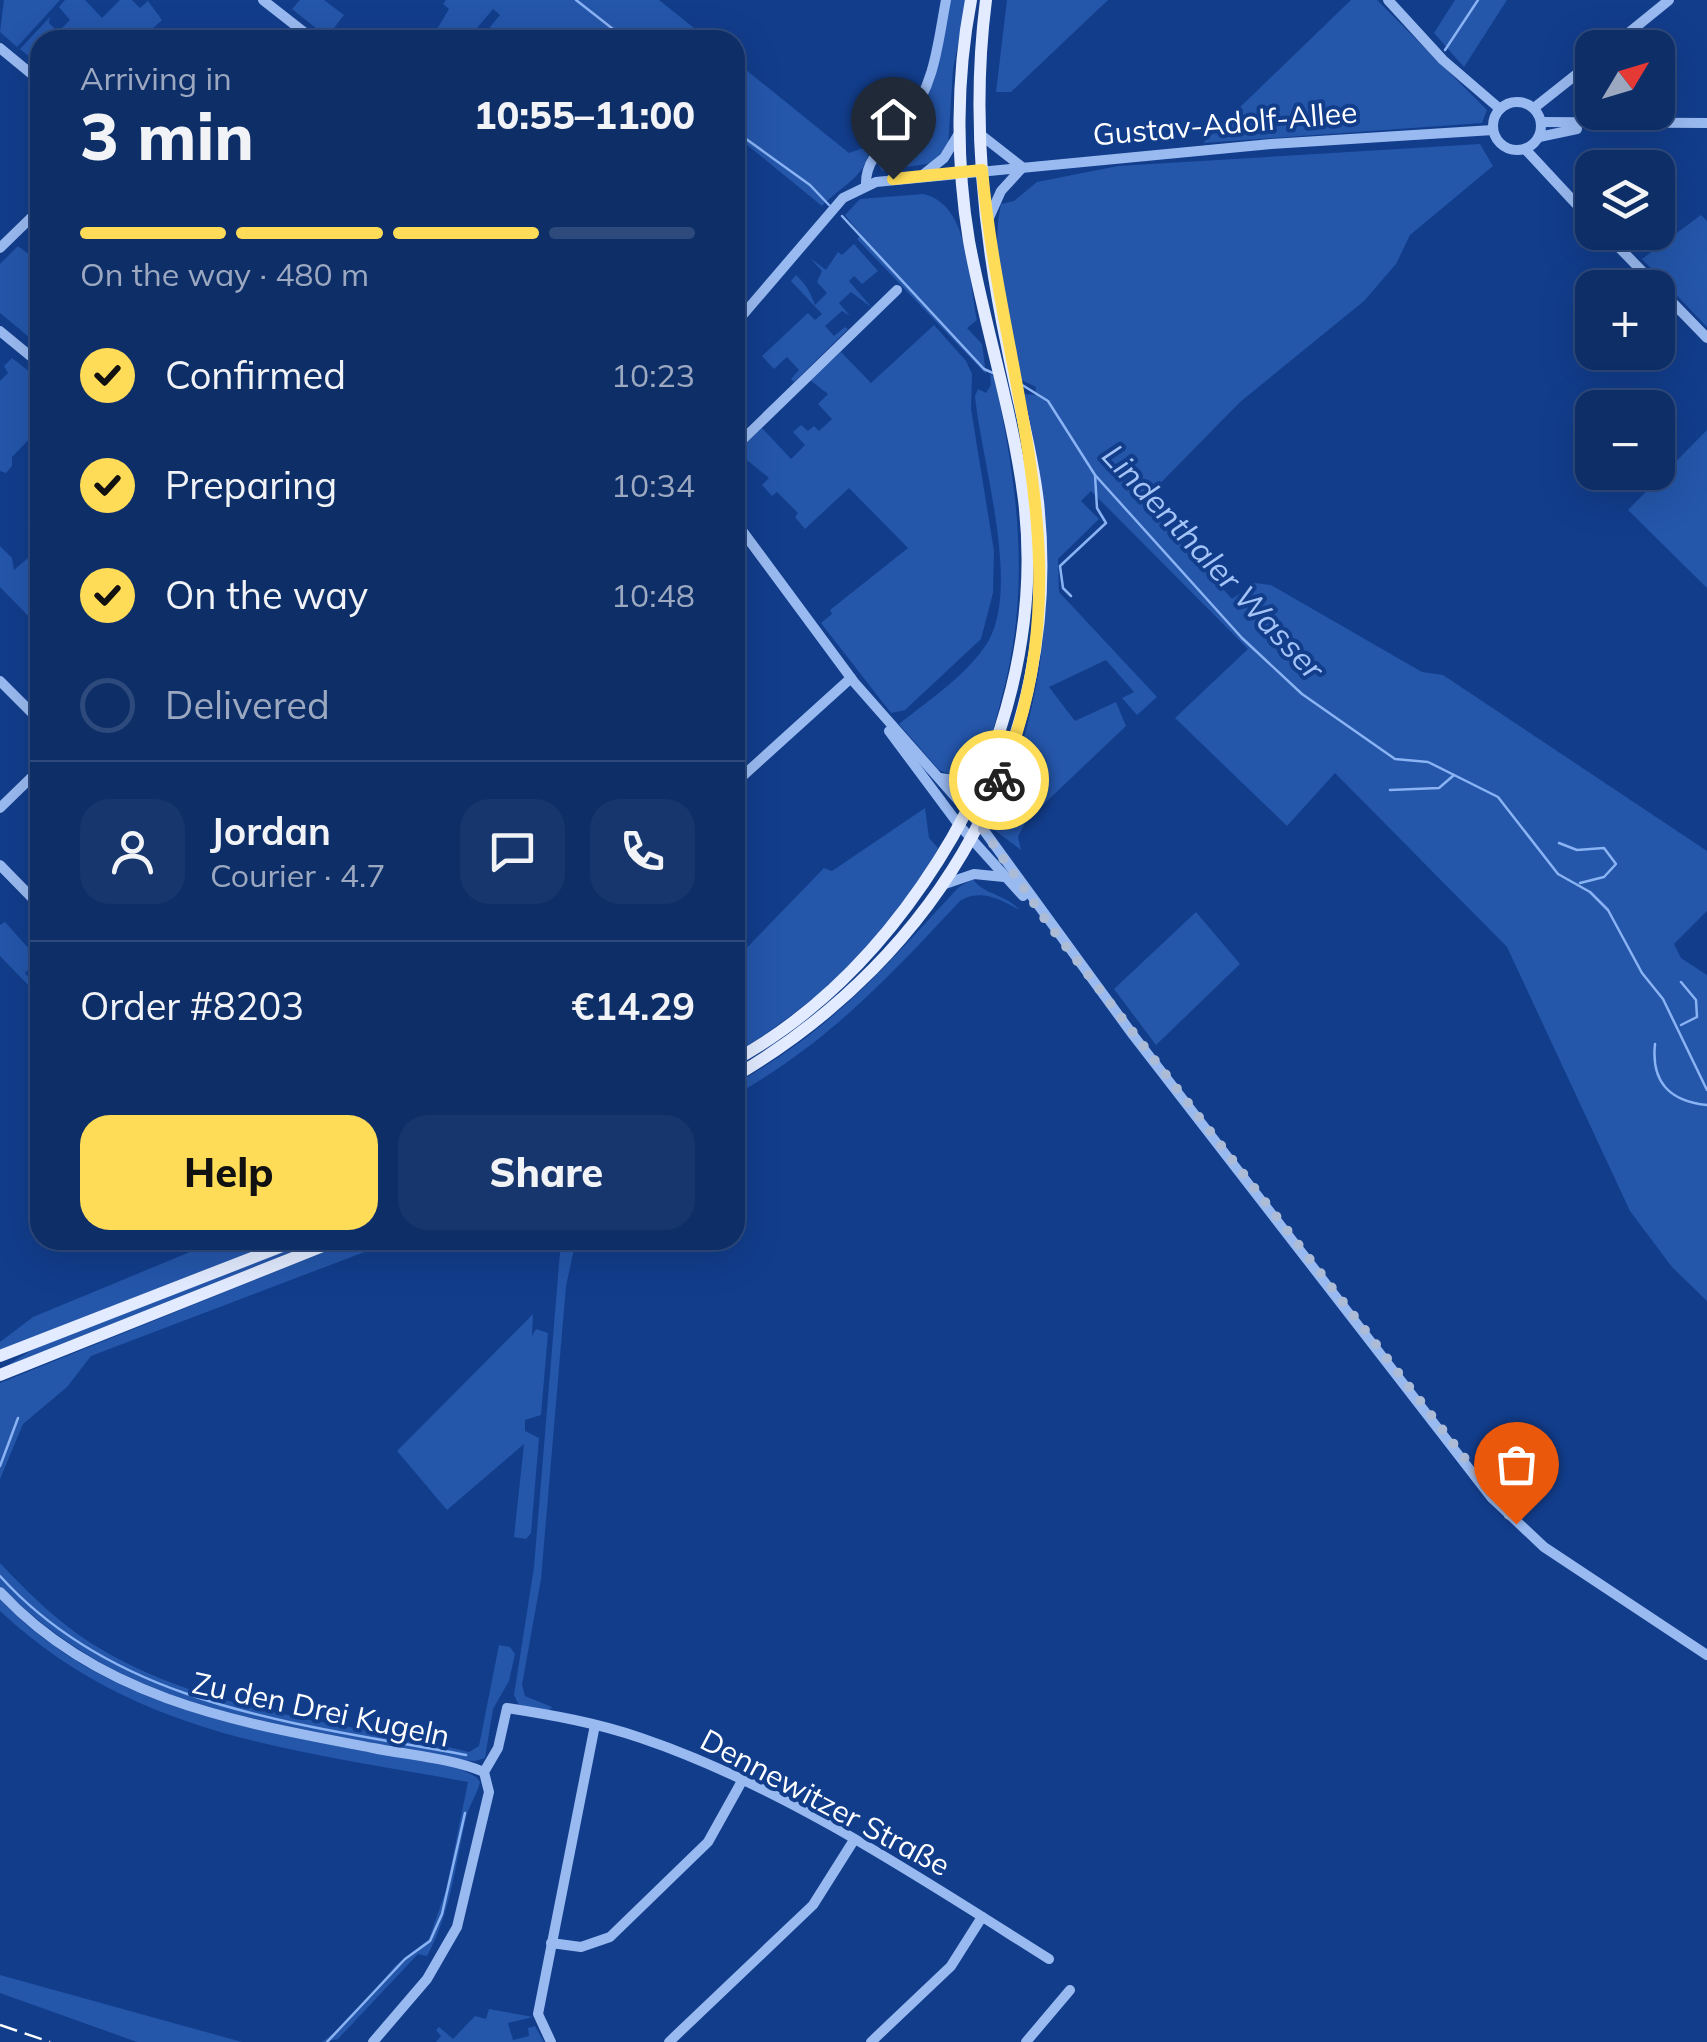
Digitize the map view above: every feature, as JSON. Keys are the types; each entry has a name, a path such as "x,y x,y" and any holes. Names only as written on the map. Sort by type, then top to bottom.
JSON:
{"main road":[{"path":"745,1070 792,1041 848,997 906,936 980,825 1013,749 1033,662 1041,599 1038,500 969,240 962,172 960,131 970,0"},
{"path":"745,1053 819,1003 858,965 927,878 960,825 988,765 1017,662 1026,598 1024,502 982,170 986,0"},
{"path":"0,1356 272,1250"},
{"path":"0,1375 313,1250"}],"street":[{"path":"263,0 301,30"},
{"path":"745,312 834,209 866,186 872,158 909,118 923,94 934,68 946,0"},
{"path":"1388,0 1443,60 1500,109"},
{"path":"1632,30 1669,0"},
{"path":"0,48 30,73"},
{"path":"1534,108 1575,75"},
{"path":"1539,137 1541,122 1534,108 1513,102 1500,109 1493,130 1506,148 1525,149 1539,137 1575,130"},
{"path":"1541,122 1575,124"},
{"path":"1675,124 1707,124"},
{"name":"Gustav-Adolf-Allee","path":"866,186 924,175 1272,144 1493,130"},
{"path":"924,175 944,158 960,131"},
{"path":"980,133 999,153 1023,167 1001,192 987,221"},
{"path":"1525,149 1575,202"},
{"path":"0,248 30,220"},
{"path":"1621,250 1707,338"},
{"path":"745,437 897,290"},
{"path":"0,331 30,356"},
{"path":"745,534 960,825 1047,922"},
{"path":"0,680 30,712"},
{"path":"855,682 980,825 1047,922 1491,1497 1544,1547 1707,1654"},
{"path":"745,776 855,682"},
{"path":"940,778 960,781 988,765"},
{"path":"0,808 30,779"},
{"path":"0,865 30,896"},
{"path":"942,885 974,874 1006,877"},
{"name":"Zu den Drei Kugeln","path":"0,1592 61,1646 126,1684 166,1701 255,1726 484,1772"},
{"name":"Dennewitzer Straße","path":"484,1772 498,1748 507,1708 595,1725 681,1753 854,1840 1049,1959"},
{"path":"550,2042 538,2014 595,1725"},
{"path":"374,2042 427,1979 457,1927 489,1792 484,1772"},
{"path":"550,1943 580,1948 610,1937 708,1842 742,1781"},
{"path":"669,2042 813,1905 854,1840"},
{"path":"872,2042 951,1966 982,1917"},
{"path":"1026,2042 1070,1990"}],"shaded area":[{"path":"4,0 60,0 17,47 0,32"},
{"path":"65,0 85,0 102,18 120,0 132,0 140,8 148,1 162,20 151,30 60,30 70,20 59,7"},
{"path":"300,0 324,0 344,15 332,30 318,30 292,9"},
{"path":"446,0 659,0 696,30 494,30 490,27 500,15 493,9 475,30 438,30 449,9 443,4"},
{"path":"950,0 967,0 953,69 948,147 932,163 882,171 877,162 922,110"},
{"path":"1007,0 1108,0 1011,92 996,92"},
{"path":"1351,0 1377,0 1487,110 1482,123 1203,143"},
{"path":"1455,0 1507,0 1464,67 1434,33"},
{"path":"50,17 49,23 56,30 38,30"},
{"path":"30,38 30,57 20,49"},
{"path":"745,69 849,153 869,146 859,173 822,206 745,143"},
{"path":"1480,144 1493,166 1410,235 1396,264 1364,301 1240,402 1143,501 1232,599 1255,583 1271,585 1422,672 1443,675 1707,851 1707,911 1674,944 1681,958 1707,975 1707,1301 1672,1267 1630,1211 1507,947 1335,773 1287,826 1175,718 1248,649 1091,491 1081,501 1099,519 1058,559 1059,592 1157,697 1137,715 1122,698 1134,692 1106,660 1049,687 1075,721 1116,702 1126,726 1026,821 1018,837 1021,850 993,829 994,815 1017,759 1032,706 1045,617 1046,572 1040,483 1024,394 1035,395 1036,387 1019,379 1005,314 997,247 1001,204 1014,201 1037,182 1118,166"},
{"path":"923,194 950,212 958,227 977,320 967,328 982,344 986,374 857,239 861,235 845,215 860,199"},
{"path":"1701,215 1707,221 1707,327 1675,294 1675,270 1653,270 1642,259 1654,250 1675,250 1675,234"},
{"path":"854,244 878,271 862,284 854,276 849,281 872,308 851,292 839,303 850,316 842,311 825,326 834,336 845,327 848,329 794,382 791,379 799,370 787,357 774,369 762,356 808,313 815,320 822,314 791,281 796,275 815,305 827,293 817,282 822,271 810,258 826,270 838,252 842,255"},
{"path":"18,246 30,255 30,338 0,313 0,264"},
{"path":"934,325 966,361 972,374 971,409 994,551 993,593 981,639 905,710 891,713 821,623 832,614 830,610 908,548 849,488 805,529 795,517 798,513 777,492 772,496 762,485 769,478 745,458 745,444 762,428 791,459 805,445 793,432 801,425 808,431 814,426 819,431 832,419 818,404 828,394 810,380 841,352 871,383"},
{"path":"12,358 30,372 30,438 12,457 12,466 6,473 0,471 0,381 8,373 4,366"},
{"path":"990,374 994,376 1015,498 1019,578 1016,618 1011,659 992,734 977,763 959,778 939,770 899,724 971,664 989,640 998,616 1000,554 975,396 978,389 986,393 991,385"},
{"path":"1707,430 1707,588 1628,510 1648,490 1675,490 1675,462"},
{"path":"0,546 12,558 14,570 28,558 30,561 30,618 0,587"},
{"path":"925,808 929,838 938,848 900,910 824,990 745,1047 745,950 824,868 832,871"},
{"path":"973,879 1020,910 985,896 961,900 829,1031 745,1089 745,1078 802,1041 856,995 959,887"},
{"path":"1196,912 1240,964 1156,1045 1114,989"},
{"path":"5,922 30,950 30,968 25,973 30,987 0,956 0,925"},
{"path":"195,1250 257,1250 0,1350 0,1342 33,1317"},
{"path":"285,1250 297,1250 0,1370 38,1346"},
{"path":"329,1250 370,1250 91,1356 67,1387 23,1424 0,1479 0,1383"},
{"path":"560,1250 574,1250 566,1286 541,1579 522,1685 525,1696 552,1707 549,1711 519,1705 514,1695 534,1567"},
{"path":"533,1314 532,1336 536,1329 548,1333 541,1415 525,1420 525,1431 539,1438 531,1533 526,1539 514,1537 524,1444 447,1510 397,1451"},
{"path":"0,1563 77,1633 148,1673 237,1703 469,1752 479,1746 499,1645 510,1647 515,1654 509,1681 493,1709 485,1758 475,1761 426,1755 203,1705 119,1672 79,1650 0,1586"},
{"path":"0,1599 38,1634 79,1663 168,1704 264,1731 436,1763 476,1777 480,1782 466,1818 447,1906 427,1956 418,1954 338,2039 322,2042 345,2024 396,1965 429,1939 446,1890 468,1782 279,1747 162,1712 106,1686 52,1653 0,1611"},
{"path":"0,1975 242,2042 137,2042 0,1993"},
{"path":"489,2009 533,2017 508,2023 513,2040 529,2036 528,2028 535,2026 544,2042 436,2042 441,2036 436,2030 439,2027 453,2039 475,2016 486,2019"}],"waterway":[{"name":"Lindenthaler Wasser","path":"576,0 614,30"},
{"path":"1445,50 1478,0"},
{"name":"Lindenthaler Wasser","path":"745,138 810,185 829,205"},
{"name":"Lindenthaler Wasser","path":"842,216 984,369 993,373"},
{"name":"Lindenthaler Wasser","path":"1019,383 1048,401 1095,475 1242,638 1302,694 1395,759 1428,762 1498,797 1558,874 1590,892 1608,910 1642,973 1663,999 1707,1090"},
{"path":"1071,596 1063,588 1060,566 1106,523 1097,508 1095,475"},
{"name":"Lindenthaler Wasser","path":"1390,790 1439,788 1454,775"},
{"name":"Lindenthaler Wasser","path":"1559,843 1577,850 1604,848 1616,864 1604,877 1580,883"},
{"name":"Lindenthaler Wasser","path":"1681,982 1696,1000 1697,1017 1681,1025"},
{"name":"Lindenthaler Wasser","path":"1655,1044 1656,1069 1665,1087 1682,1099 1707,1105"},
{"path":"0,1466 18,1418"},
{"path":"0,1576 47,1620 100,1655 156,1682 278,1720 466,1755"},
{"path":"327,2042 405,1959 430,1941 442,1914 465,1813"}],"railway":[{"path":"0,2025 50,2042"}],"way so far":[{"path":"999,780 980,825 1047,922 1491,1497 1516,1524"}],"route":[{"path":"893,179 982,170 994,276 1038,500 1041,559 1041,599 1033,662 1013,749 999,780"}]}
